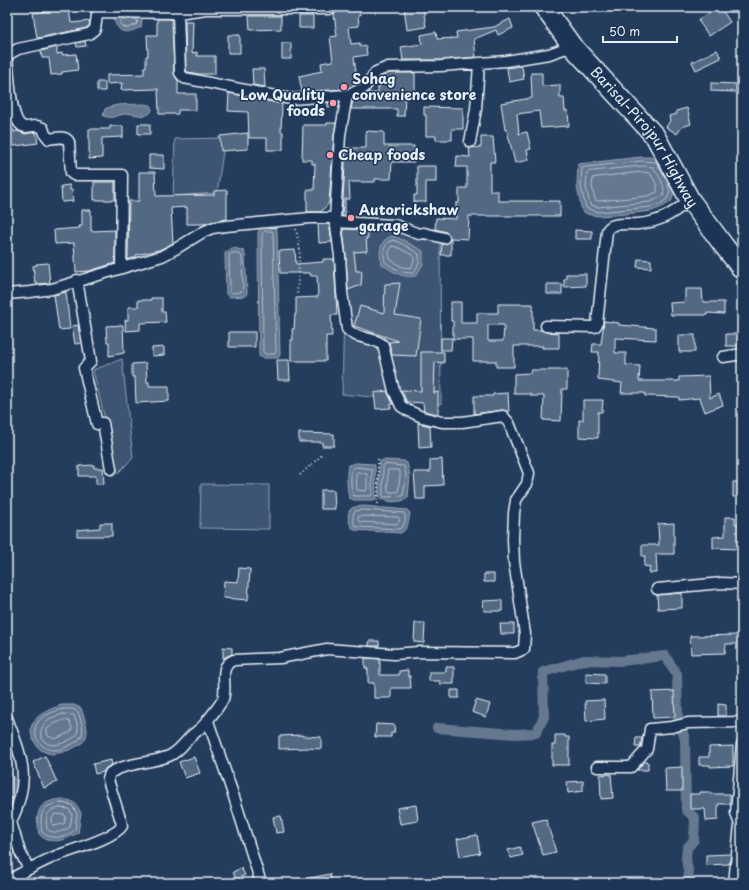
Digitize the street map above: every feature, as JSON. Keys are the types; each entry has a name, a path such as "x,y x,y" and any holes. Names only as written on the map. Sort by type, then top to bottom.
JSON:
{"highway":[{"name":"Barisal-Pirojpur Highway","path":"544,7 572,46 654,136 690,200 742,269"}],"street":[{"path":"7,55 18,48 89,34 95,29 98,12 178,13 206,9 329,9 333,7"},
{"path":"178,13 180,72 184,78 291,99 347,95 364,88 376,72 388,67 435,67 479,64 549,54 572,46"},
{"path":"7,59 9,85 15,119 22,127 29,128 36,126 43,128 45,134 50,139 64,137 67,139 69,142 71,173 74,175 122,175 121,268"},
{"path":"470,142 476,109 479,64"},
{"path":"7,881 55,856 111,836 120,830 122,826 121,821 109,783 110,773 120,768 170,756 181,748 208,720 223,699 225,668 234,660 280,658 327,649 394,654 419,652 515,653 524,649 525,634 512,539 516,500 526,484 529,474 509,423 503,416 462,422 442,422 422,417 407,410 401,406 394,391 383,345 378,340 351,334 347,330 335,220 340,135 347,95"},
{"path":"546,326 595,327 597,324 607,231 609,227 613,225 656,222 668,216 690,200"},
{"path":"7,294 52,289 162,256 203,232 212,228 226,226 310,218 395,225 419,234 424,233 444,238"},
{"path":"78,280 91,360 84,368 97,424 103,423 111,469"},
{"path":"723,358 742,354"},
{"path":"657,589 722,583 742,584"},
{"path":"7,718 22,758 23,770 23,783 19,803 11,822 20,852 29,869"},
{"path":"208,720 234,797 260,883"},
{"path":"596,767 631,766 647,749 650,729 672,727 688,722 742,722"},
{"path":"734,883 740,825 736,814 742,744"}],"path":[{"path":"294,220 300,250 297,294"},
{"path":"300,475 322,455"},
{"path":"378,458 378,504"}],"shaded area":[{"path":"225,138 217,193 173,196 175,139"},
{"path":"346,226 392,227 440,243 441,404 342,394"},
{"path":"122,359 133,458 118,473 93,370"},
{"path":"201,484 269,485 269,529 200,528"}],"water":[{"path":"138,16 142,20 141,27 128,32 119,29 114,20 115,17"},
{"path":"142,104 150,105 152,109 149,114 127,114 112,117 103,116 105,109 109,107"},
{"path":"641,157 658,157 671,179 674,192 671,202 652,211 615,215 598,216 587,214 582,211 577,187 578,164"},
{"path":"274,227 277,230 280,355 278,358 263,358 259,356 258,233 260,228"},
{"path":"393,236 423,251 423,264 416,276 398,274 382,264 380,255 381,247 385,240"},
{"path":"232,248 244,251 247,293 245,296 230,297 226,294 225,253"},
{"path":"383,460 404,461 407,463 410,475 408,498 405,500 394,502 379,498 379,462"},
{"path":"356,463 374,464 376,500 354,500 349,498 347,482 348,465"},
{"path":"363,506 407,510 410,513 407,527 401,533 354,530 349,522 349,512 353,507"},
{"path":"62,705 74,705 81,708 86,723 87,735 85,740 75,748 53,754 48,753 41,750 35,743 31,732 32,726 38,716"},
{"path":"7,775 14,777 16,780 16,798 7,798"},
{"path":"62,799 69,800 74,803 81,813 78,833 58,841 43,838 39,834 38,826 38,814 40,809 48,802"}],"building":[{"path":"343,7 359,7 359,26 349,27 351,44 360,43 360,47 366,46 367,55 354,57 357,80 362,80 360,83 345,89 302,92 299,76 322,71 321,63 333,61 330,37 337,36 334,14 343,9"},
{"path":"404,7 423,7 426,27 407,30"},
{"path":"720,7 730,22 709,36 698,20"},
{"path":"69,8 71,23 90,21 89,26 86,28 37,38 33,13"},
{"path":"249,16 281,16 281,29 250,30"},
{"path":"299,16 313,16 313,28 299,28"},
{"path":"157,19 172,19 174,73 178,81 178,94 196,94 196,110 178,110 178,114 159,114 158,89 121,90 122,83 107,84 107,75 144,74 144,67 146,67 146,56 148,56 147,35 157,35"},
{"path":"510,19 513,28 498,35 496,30 474,39 476,57 441,60 403,60 401,47 422,44 421,35 436,32 437,39 457,38 456,32 494,27"},
{"path":"185,21 193,21 192,53 197,52 197,56 215,56 215,74 199,74 186,71"},
{"path":"228,35 240,35 240,53 228,53"},
{"path":"85,41 86,46 77,47 76,43"},
{"path":"282,43 291,43 291,59 282,59"},
{"path":"57,47 57,54 76,54 78,70 51,75 49,58 42,58 41,51"},
{"path":"717,50 721,58 696,70 692,62"},
{"path":"522,66 524,79 509,82 507,68"},
{"path":"252,69 264,69 265,87 253,85"},
{"path":"389,73 415,73 415,95 405,95 404,116 397,116 397,109 351,109 353,100 368,93 378,93 378,87 380,87 380,77"},
{"path":"531,73 542,73 542,86 560,85 560,98 564,98 565,111 568,111 569,126 541,128 539,111 517,114 519,134 527,132 531,149 527,150 529,160 515,163 507,130 505,130 501,103 532,98"},
{"path":"97,82 105,82 105,91 97,91"},
{"path":"711,83 736,84 736,92 711,91"},
{"path":"229,93 282,104 281,132 283,132 283,150 267,150 267,138 249,138 248,112 228,111"},
{"path":"339,102 338,106 328,107 328,103"},
{"path":"424,107 463,108 463,129 452,129 452,140 436,140 436,136 426,136 426,115 424,115"},
{"path":"687,108 691,124 682,127 677,134 666,127 670,121 669,116 677,114 676,111"},
{"path":"327,123 336,123 329,203 321,212 307,212 307,190 314,190 315,164 312,164 312,160 302,160 303,125 327,125"},
{"path":"138,124 150,124 150,134 138,134"},
{"path":"110,126 123,126 123,137 102,138 102,158 89,159 89,129 110,129"},
{"path":"14,130 14,132 18,131 25,134 36,132 38,143 7,147 7,131"},
{"path":"366,131 384,132 384,146 414,146 414,162 392,162 391,179 375,179 375,182 349,182 350,199 345,199 345,216 342,216 346,148 366,148"},
{"path":"248,133 248,149 221,151 220,136"},
{"path":"481,137 493,137 495,162 490,162 490,191 498,191 498,201 560,201 560,216 469,216 468,239 451,238 451,255 441,255 442,244 448,243 450,237 446,232 435,229 436,218 456,219 456,203 459,203 459,188 467,188 467,167 456,167 457,156 470,157 469,148 481,147"},
{"path":"149,155 164,155 164,169 149,168"},
{"path":"417,166 436,166 436,182 426,182 426,202 414,202 414,195 417,195"},
{"path":"139,172 155,172 156,196 214,195 214,191 227,190 227,219 204,224 187,224 187,207 171,208 173,243 159,250 136,255 136,257 128,260 129,201 139,201"},
{"path":"94,182 115,182 115,200 94,200"},
{"path":"70,185 70,190 72,189 73,201 62,202 61,186"},
{"path":"82,210 91,210 91,231 115,230 115,263 89,271 76,272 74,243 55,244 54,230 80,228 79,226 82,226"},
{"path":"318,224 329,224 332,242 319,243"},
{"path":"343,229 368,230 368,238 366,238 367,251 354,252 356,271 362,271 361,285 348,290 346,256"},
{"path":"575,230 592,231 592,239 575,239"},
{"path":"295,250 296,264 323,262 323,259 334,259 337,315 331,315 332,336 326,336 326,361 291,361 291,340 293,340 292,329 294,329 296,314 296,298 318,297 317,276 311,276 310,273 280,273 279,251"},
{"path":"638,259 651,260 651,268 637,267"},
{"path":"48,263 50,283 35,283 33,266 37,265 36,264"},
{"path":"566,274 586,274 586,286 564,287 564,279 566,279"},
{"path":"400,283 395,315 421,319 416,356 392,355 389,342 398,341 354,326 360,306 384,313 385,284"},
{"path":"547,284 562,284 562,294 547,294"},
{"path":"685,289 702,289 703,302 724,302 724,314 707,313 707,315 671,315 670,303 685,302"},
{"path":"66,292 70,329 59,330 54,295"},
{"path":"151,298 162,298 162,312 165,312 166,322 140,323 140,330 126,331 125,320 128,320 128,307 138,307 138,300 151,300"},
{"path":"451,302 461,302 461,323 477,323 477,313 498,313 498,304 533,304 533,330 559,333 559,348 542,348 543,346 514,346 514,367 496,367 496,361 473,361 473,339 453,339 453,321 451,321","holes":["488,325 504,325 503,341 488,341"]},
{"path":"604,321 619,323 619,325 656,328 656,340 615,338 615,353 626,353 626,365 640,366 639,381 679,381 679,377 709,376 710,398 719,394 723,405 705,412 700,398 679,400 679,397 645,396 645,393 621,393 622,383 598,380 599,352 592,352 593,344 601,344"},
{"path":"78,325 81,343 75,344 72,326"},
{"path":"123,325 124,353 109,356 109,342 107,342 106,326"},
{"path":"229,332 255,332 255,347 229,347"},
{"path":"726,334 739,334 739,346 726,346"},
{"path":"679,335 695,335 695,352 679,352"},
{"path":"441,338 452,338 451,350 441,350"},
{"path":"164,347 164,355 152,356 152,348"},
{"path":"421,352 444,352 444,363 435,362 434,393 438,392 438,414 424,411 423,403 407,402 401,390 421,391"},
{"path":"277,360 289,360 290,380 278,380"},
{"path":"146,363 147,382 149,382 149,386 169,386 169,401 136,403 135,377 132,377 132,364"},
{"path":"531,370 567,370 567,389 562,389 561,421 543,420 544,396 514,394 514,374 531,373"},
{"path":"387,391 393,404 390,405 391,408 376,409 374,393"},
{"path":"508,393 509,412 502,410 474,414 474,396 493,396 493,394"},
{"path":"583,400 603,400 602,412 598,412 598,438 579,437 579,420 583,420"},
{"path":"418,423 430,426 431,447 419,448"},
{"path":"299,433 334,434 334,446 322,446 322,442 299,442"},
{"path":"442,459 443,485 425,486 425,499 416,499 414,472 430,472 430,460"},
{"path":"94,465 94,468 103,468 104,484 96,484 96,476 79,476 79,466"},
{"path":"733,482 742,482 742,497 733,497"},
{"path":"321,490 334,490 335,509 321,509"},
{"path":"725,517 735,517 735,524 742,524 742,547 738,547 738,549 713,548 713,537 725,536"},
{"path":"100,523 112,523 112,536 77,536 77,530 100,528"},
{"path":"674,523 674,554 656,554 657,573 649,573 650,567 644,566 645,556 642,556 642,545 659,545 658,524"},
{"path":"239,568 250,569 248,600 223,598 224,581 238,582"},
{"path":"484,574 494,574 494,582 484,582"},
{"path":"682,593 682,608 658,609 657,595"},
{"path":"502,600 502,611 484,611 483,601"},
{"path":"415,623 425,623 424,643 414,642"},
{"path":"500,624 514,624 514,634 501,634"},
{"path":"741,635 741,644 726,644 725,653 691,654 690,636"},
{"path":"369,641 379,641 379,646 369,646"},
{"path":"223,647 232,648 232,654 223,658"},
{"path":"365,658 380,659 380,675 399,675 399,671 408,670 411,688 391,688 391,698 374,698 374,683 368,683 368,671 367,668 365,668"},
{"path":"446,667 454,667 454,684 440,684 440,681 429,681 429,672 446,672"},
{"path":"586,673 605,674 605,684 586,683"},
{"path":"451,690 459,690 459,698 451,698"},
{"path":"674,691 675,717 653,718 652,692"},
{"path":"476,700 490,704 486,717 472,712"},
{"path":"604,700 605,719 586,721 585,701"},
{"path":"718,704 726,705 726,716 718,716"},
{"path":"376,724 395,725 394,733 391,733 391,737 375,737"},
{"path":"302,735 321,737 321,749 279,749 279,736"},
{"path":"555,735 565,735 565,737 569,737 569,765 552,765 552,745 555,745"},
{"path":"636,738 642,738 640,747 635,747"},
{"path":"733,746 733,766 710,767 710,765 699,765 699,757 709,757 709,747"},
{"path":"45,756 57,782 44,788 33,762"},
{"path":"194,757 200,773 185,778 179,762"},
{"path":"111,760 112,765 106,768 103,772 95,774 93,764"},
{"path":"644,762 648,762 648,770 637,770"},
{"path":"682,767 682,791 666,791 665,768"},
{"path":"611,774 613,798 601,799 600,775"},
{"path":"583,781 583,791 568,793 567,782"},
{"path":"700,792 710,792 710,794 730,794 730,804 718,804 718,820 706,821 705,809 690,809 690,794 700,794"},
{"path":"416,805 418,821 400,824 397,808"},
{"path":"281,816 284,832 276,833 273,817"},
{"path":"546,819 556,852 543,855 532,822"},
{"path":"477,835 480,853 460,857 457,839"},
{"path":"520,847 523,855 511,858 508,850"},
{"path":"731,854 729,864 706,865 706,855"},
{"path":"241,868 245,875 236,879 233,872"},
{"path":"330,874 332,883 305,883 305,879"}],"waterway":[{"path":"437,728 515,734 536,733 544,717 543,672 584,660 621,661 665,656 677,674 678,719 685,739 686,810 695,818 694,840 687,848 686,858 690,883"}],"place":[{"name":"Sohag convenience store","path":"344,87"},
{"name":"Low Quality foods","path":"333,103"},
{"name":"Cheap foods","path":"330,155"},
{"name":"Autorickshaw garage","path":"351,218"}]}
